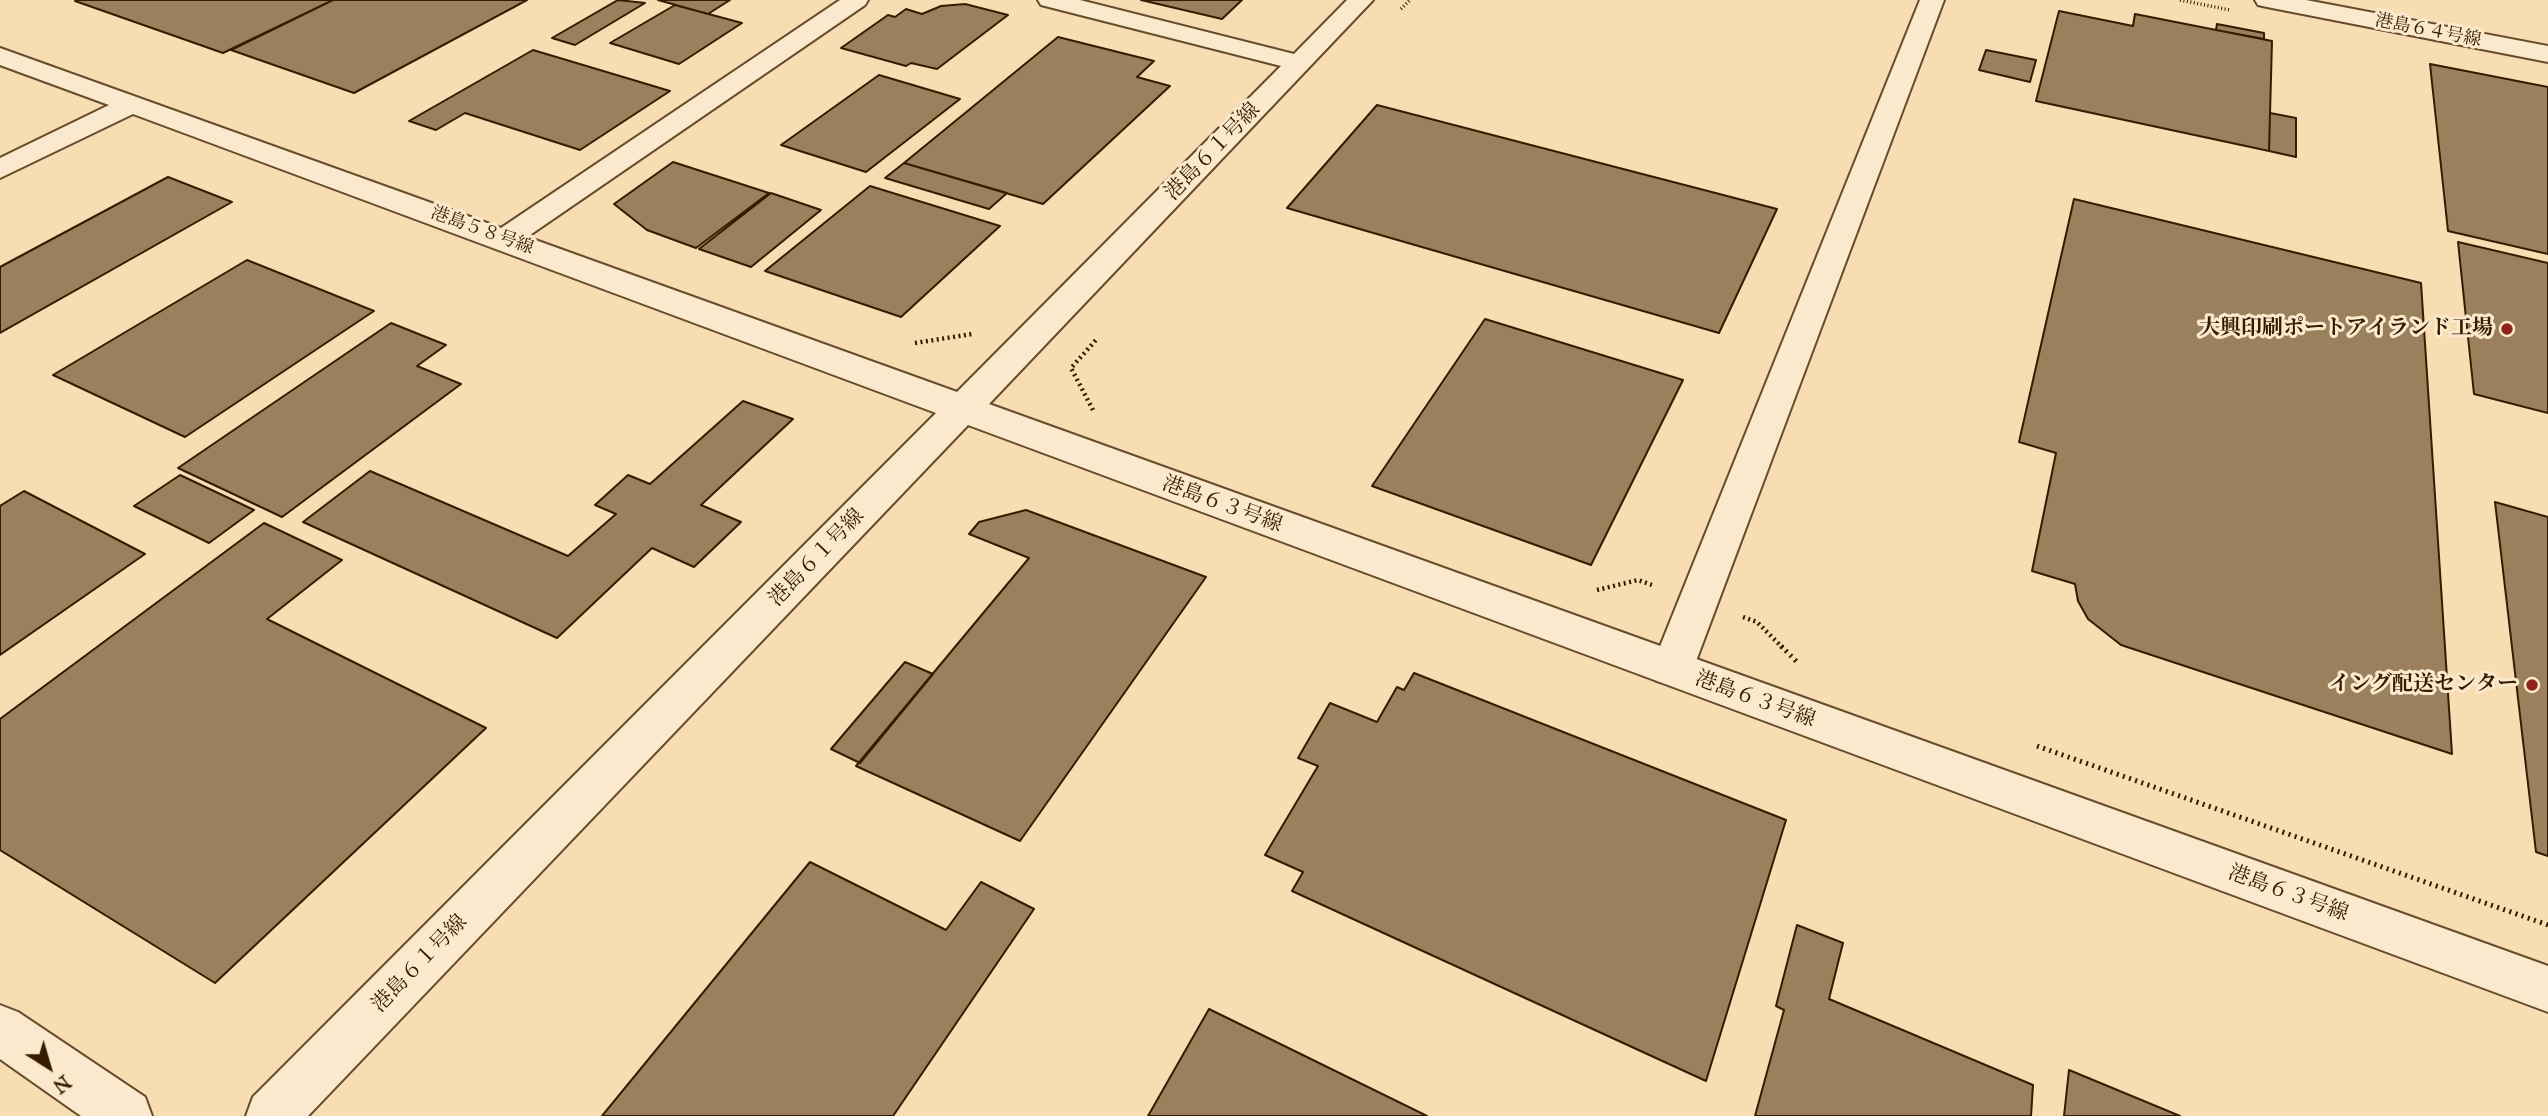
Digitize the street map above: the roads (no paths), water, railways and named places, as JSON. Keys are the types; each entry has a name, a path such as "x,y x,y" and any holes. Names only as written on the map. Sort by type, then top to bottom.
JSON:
{"street":[{"path":"504,239 856,0"},
{"path":"1050,0 1300,62"},
{"name":"港島６１号線","path":"272,1116 1361,0"},
{"path":"1672,669 1932,0"},
{"name":"港島６４号線","path":"2267,0 2548,54"},
{"name":"港島５８号線","path":"0,56 504,239 962,410"},
{"path":"0,169 133,104"},
{"name":"港島６３号線","path":"962,410 2548,989"},
{"path":"0,1029 126,1116"}],"place":[{"name":"大興印刷ポートアイランド工場","path":"2507,329"},
{"name":"イング配送センター","path":"2532,685"}]}
